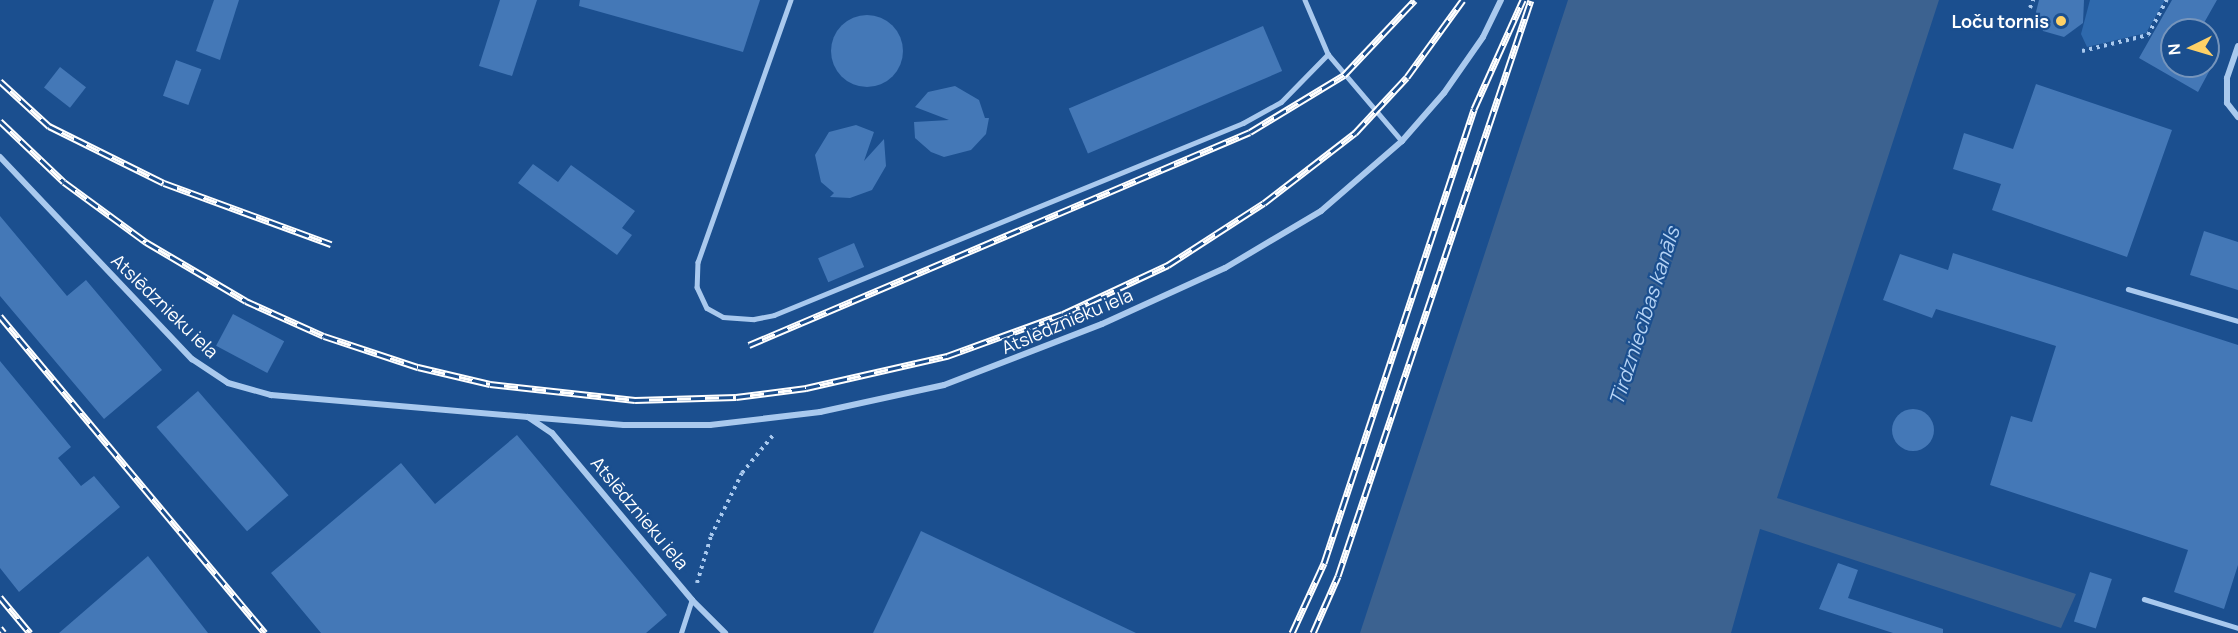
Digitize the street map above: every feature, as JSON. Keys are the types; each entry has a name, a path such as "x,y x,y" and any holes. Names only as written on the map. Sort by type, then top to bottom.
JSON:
{"street":[{"name":"Atslēdznieku iela","path":"0,157 192,358 228,383 271,395 624,425 710,425 788,417 944,385 1102,324 1225,268 1321,212 1402,141 1450,84 1483,38 1501,0"},
{"path":"2238,46 2227,78 2227,103 2238,117"},
{"name":"Atslēdznieku iela","path":"528,417 552,433 692,600 725,633"}],"lane":[{"path":"791,0 698,262 697,287 707,308 723,317 754,319 774,315 1243,123 1281,102 1328,54"},
{"path":"1305,0 1328,54 1402,141"},
{"path":"2128,289 2238,321"},
{"path":"2144,599 2238,628"},
{"path":"681,633 692,600"}],"path":[{"path":"2030,8 2033,0"},
{"path":"2082,51 2148,35 2167,0"},
{"path":"692,600 711,536 742,473 788,417"}],"shaded area":[{"path":"2090,0 2165,0 2146,33 2087,47 2081,34"}],"water":[{"name":"Tirdzniecības kanāls","path":"1568,0 1939,0 1777,498 2076,594 2061,628 1760,529 1731,633 1360,633"}],"building":[{"path":"214,0 239,0 220,60 196,51"},
{"path":"500,0 537,0 512,76 479,66"},
{"path":"580,0 760,0 743,52 579,6"},
{"name":"Loču tornis","path":"2039,0 2084,0 2083,23 2064,37 2043,31 2036,12"},
{"path":"2172,0 2217,0 2207,18 2162,18"},
{"path":"867,15 887,21 897,31 903,51 897,71 887,81 867,87 847,81 837,71 831,51 837,31 847,21"},
{"path":"2160,21 2160,70 2139,58"},
{"path":"1263,26 1282,71 1088,154 1069,108"},
{"path":"176,60 201,69 188,105 163,96"},
{"path":"60,67 86,87 70,108 44,87"},
{"path":"2174,78 2206,78 2198,92"},
{"path":"2036,84 2172,130 2127,257 1992,210 2001,184 1953,169 1964,133 2013,149"},
{"path":"955,86 979,100 985,118 989,118 986,134 971,150 944,157 931,152 915,138 914,122 949,120 915,107 928,92"},
{"path":"856,125 874,132 864,161 884,139 886,166 872,190 850,198 830,197 834,193 821,182 815,155 829,132"},
{"path":"533,164 558,182 571,165 635,211 622,228 632,235 617,255 518,183"},
{"path":"0,216 67,296 86,280 162,370 104,419 0,296"},
{"path":"2204,231 2238,242 2238,290 2190,275"},
{"path":"854,243 864,267 828,282 818,258"},
{"path":"1953,253 2238,345 2238,565 2224,609 2174,592 2188,550 1990,485 2011,416 2032,422 2056,346 1936,309 1932,318 1883,300 1900,254 1948,270"},
{"path":"233,314 284,341 267,373 216,346"},
{"path":"0,361 71,447 58,458 81,486 94,476 120,507 19,592 0,568"},
{"path":"198,391 289,495 247,531 156,427"},
{"path":"1913,409 1928,415 1934,430 1928,445 1913,451 1898,445 1892,430 1898,415"},
{"path":"517,435 667,615 646,633 321,633 271,573 401,463 435,504"},
{"path":"921,531 1136,633 873,633"},
{"path":"148,556 208,633 59,633"},
{"path":"1838,563 1858,570 1848,598 1943,629 1943,633 1893,633 1819,609"},
{"path":"2090,572 2112,579 2096,629 2074,621"}],"railway":[{"path":"749,345 1250,132 1344,75 1415,0"},
{"path":"0,121 64,182 146,242 246,301 324,336 418,367 490,384 635,400 736,397 806,388 947,356 1063,314 1168,265 1264,203 1355,133 1407,77 1463,0"},
{"path":"1292,633 1324,563 1474,109 1523,0"},
{"path":"1313,633 1338,576 1531,0"},
{"path":"0,81 49,126 164,183 331,244"},
{"path":"0,316 265,633"},
{"path":"0,597 30,633"},
{"path":"0,628 4,633"}],"place":[{"name":"Loču tornis","path":"2061,21"}]}
